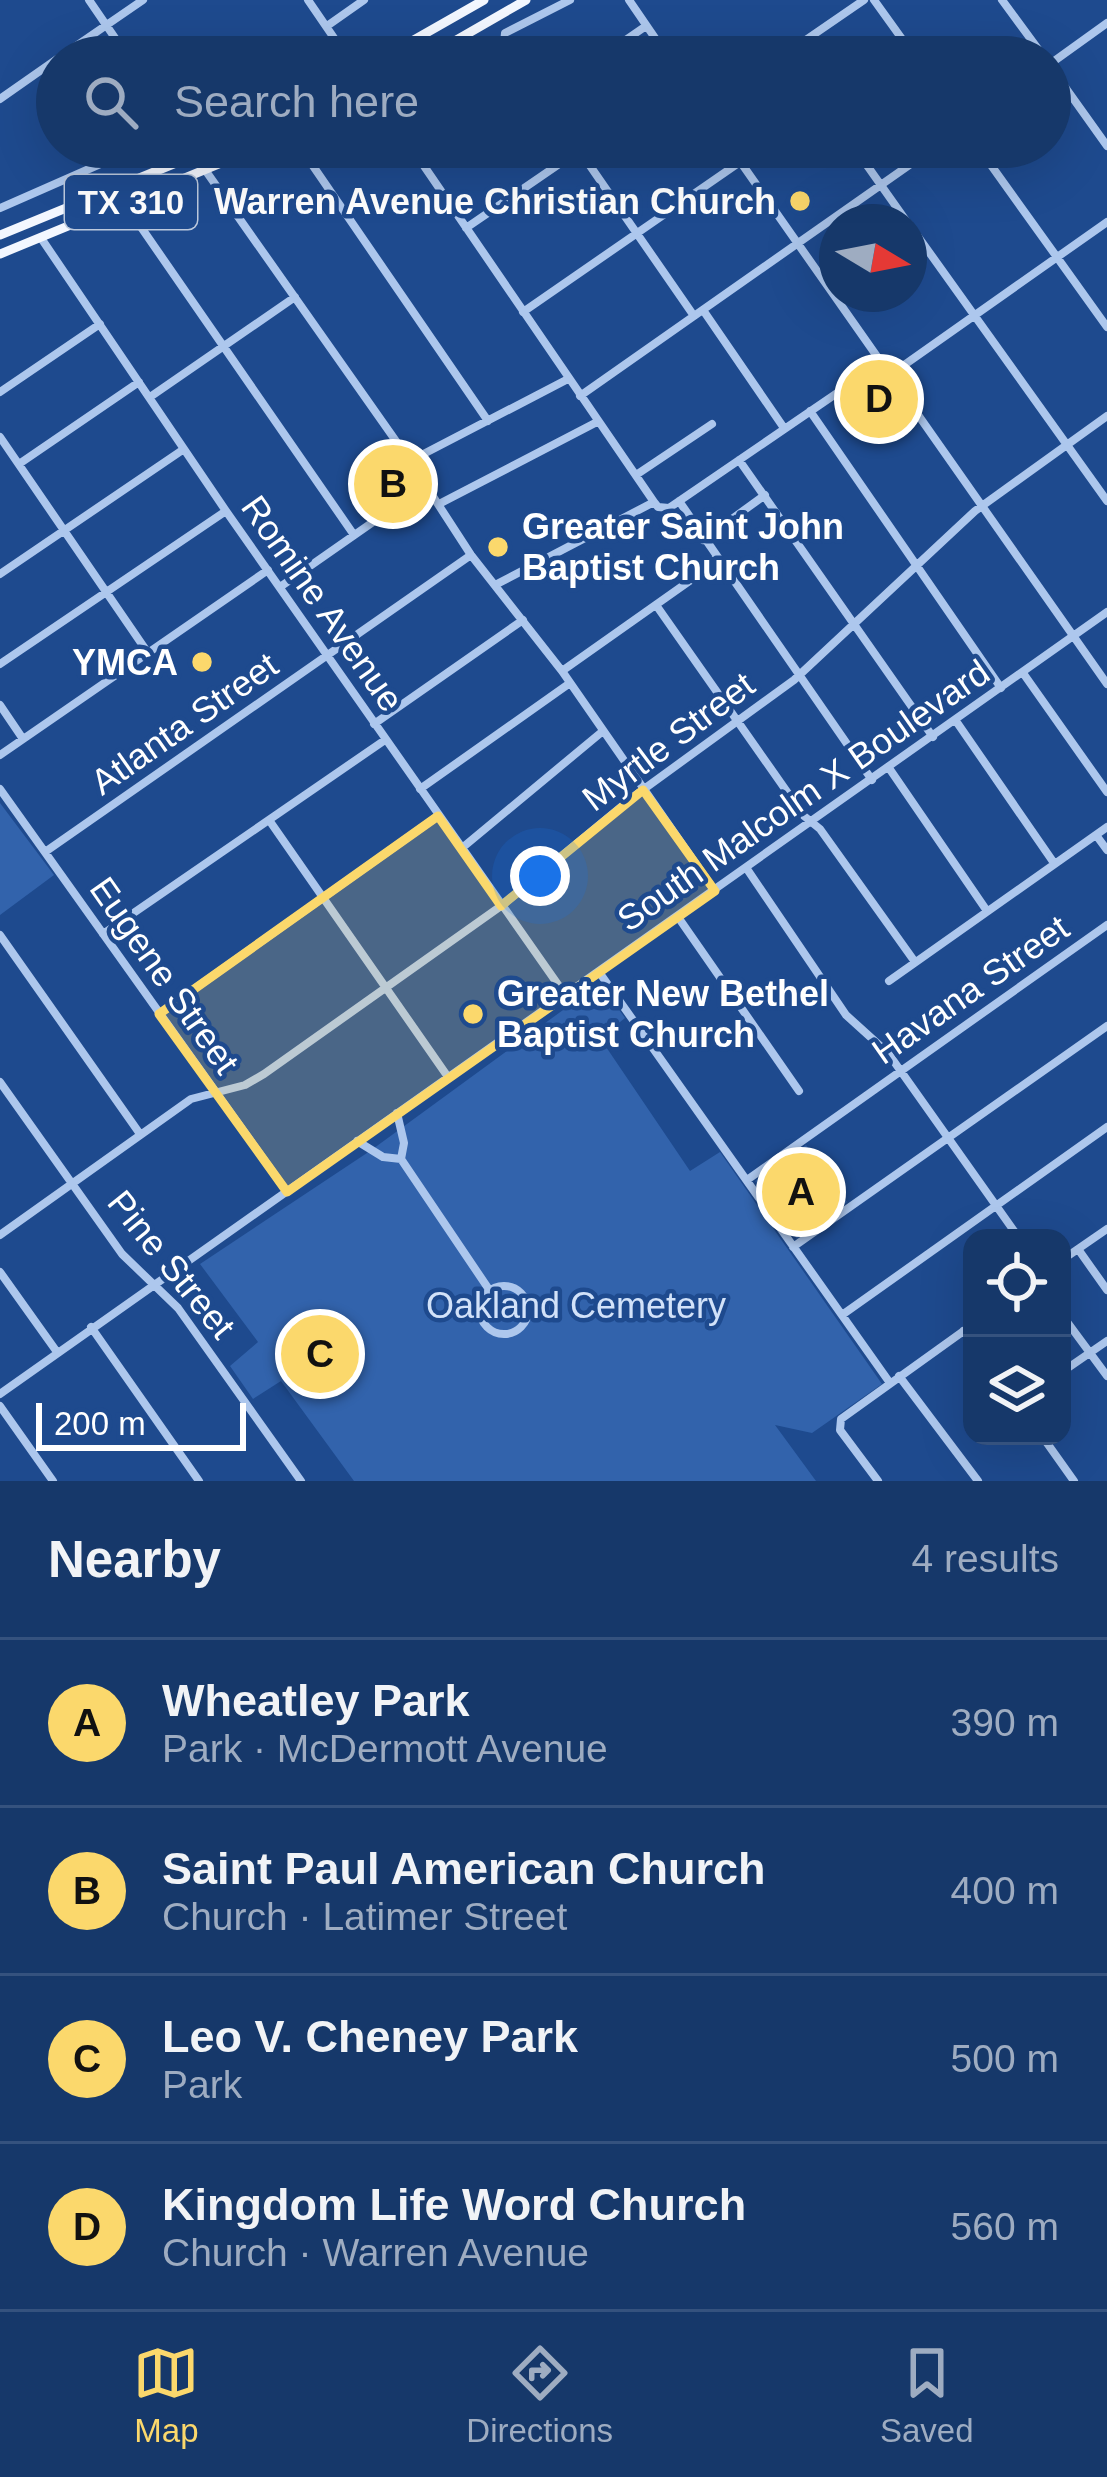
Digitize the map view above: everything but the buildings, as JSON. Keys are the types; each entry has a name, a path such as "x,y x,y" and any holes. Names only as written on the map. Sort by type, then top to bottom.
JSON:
{"main road":[{"path":"421,36 484,0"},
{"path":"463,36 526,0"},
{"name":"TX 310","path":"0,235 156,168"},
{"name":"TX 310","path":"0,254 214,168"}],"street":[{"path":"89,0 114,36"},
{"path":"90,36 143,0"},
{"path":"308,0 333,36"},
{"path":"327,26 364,0"},
{"path":"504,36 570,0"},
{"path":"628,0 653,36"},
{"path":"814,36 864,0"},
{"path":"874,0 900,36"},
{"path":"1002,0 1029,36"},
{"path":"1071,50 1107,23"},
{"path":"631,36 646,26"},
{"path":"0,99 36,74"},
{"path":"1071,95 1107,146"},
{"path":"0,208 92,168"},
{"path":"206,168 472,555 562,671 715,891"},
{"path":"314,168 488,421"},
{"path":"425,168 597,422 662,509 881,362"},
{"path":"466,228 552,168"},
{"path":"593,168 636,234 784,428"},
{"path":"523,312 731,168"},
{"path":"744,168 1107,684"},
{"path":"869,168 894,204"},
{"path":"580,396 906,168"},
{"path":"993,168 1107,327"},
{"path":"125,204 354,535"},
{"path":"890,375 1107,222"},
{"name":"Romine Avenue","path":"41,238 566,996"},
{"path":"927,249 1107,501"},
{"path":"150,397 295,297"},
{"path":"0,392 100,324"},
{"path":"410,461 568,379"},
{"path":"19,464 139,382"},
{"path":"810,410 1001,688"},
{"name":"Myrtle Street","path":"0,1235 191,1099 264,1074 501,906 643,790 799,675 981,507 1107,416"},
{"path":"439,504 597,422"},
{"path":"636,475 712,424"},
{"path":"0,437 148,653"},
{"path":"0,574 184,449"},
{"path":"739,460 933,737"},
{"path":"280,586 426,485"},
{"path":"703,540 765,495"},
{"path":"679,501 872,780"},
{"path":"495,585 654,502"},
{"path":"0,664 226,511"},
{"name":"Atlanta Street","path":"45,852 472,555"},
{"path":"562,671 717,557"},
{"path":"0,755 268,570"},
{"path":"656,605 915,962"},
{"name":"South Malcolm X Boulevard","path":"0,1394 1107,612"},
{"path":"374,724 524,620"},
{"path":"1023,673 1107,792"},
{"path":"420,789 570,683"},
{"path":"0,705 23,739"},
{"path":"956,721 1055,863"},
{"path":"462,848 603,731"},
{"path":"103,934 385,740"},
{"path":"889,768 987,911"},
{"name":"Eugene Street","path":"0,789 286,1192"},
{"path":"159,1013 438,815"},
{"path":"269,820 448,1077"},
{"path":"890,981 1107,827"},
{"path":"1096,835 1107,850"},
{"path":"747,869 846,1015 887,1054 1013,1229"},
{"path":"678,917 799,1090"},
{"name":"Havana Street","path":"747,1180 1107,925"},
{"path":"0,935 140,1134"},
{"path":"599,972 890,1383"},
{"path":"793,1247 1107,1026"},
{"name":"Pine Street","path":"0,1082 122,1254 178,1308 301,1481"},
{"path":"397,1113 404,1143 400,1159"},
{"path":"842,1315 1107,1127"},
{"path":"357,1142 400,1159 490,1291"},
{"path":"1071,1254 1107,1228"},
{"path":"1078,1249 1107,1290"},
{"path":"0,1272 57,1352"},
{"path":"506,1286 522,1296 527,1312 518,1330 494,1333 483,1323 481,1303 490,1291 506,1286"},
{"path":"91,1327 199,1481"},
{"path":"1071,1327 1107,1376"},
{"path":"878,1481 840,1430 842,1419 963,1331"},
{"path":"1071,1366 1107,1341"},
{"path":"899,1376 978,1481"},
{"path":"0,1406 52,1481"},
{"path":"1048,1445 1074,1481"}],"highlighted area":[{"path":"643,790 715,891 287,1192 159,1014 438,816 501,906"}],"green space":[{"path":"0,803 54,875 0,915"},
{"name":"Oakland Cemetery","path":"600,983 625,1018 600,1038 690,1171 720,1152 882,1384 812,1433 775,1425 816,1481 354,1481 281,1381 253,1399 230,1366 258,1342 200,1264 370,1151"},
{"path":"806,1145 847,1202 797,1239 755,1181"}],"place":[{"name":"Warren Avenue Christian Church","path":"800,201"},
{"name":"Kingdom Life Word Church","path":"879,399"},
{"name":"Saint Paul American Church","path":"393,484"},
{"name":"Greater Saint John Baptist Church","path":"498,547"},
{"name":"YMCA","path":"202,662"},
{"name":"Greater New Bethel Baptist Church","path":"473,1014"},
{"name":"Wheatley Park","path":"801,1192"},
{"name":"Leo V. Cheney Park","path":"320,1354"}]}
